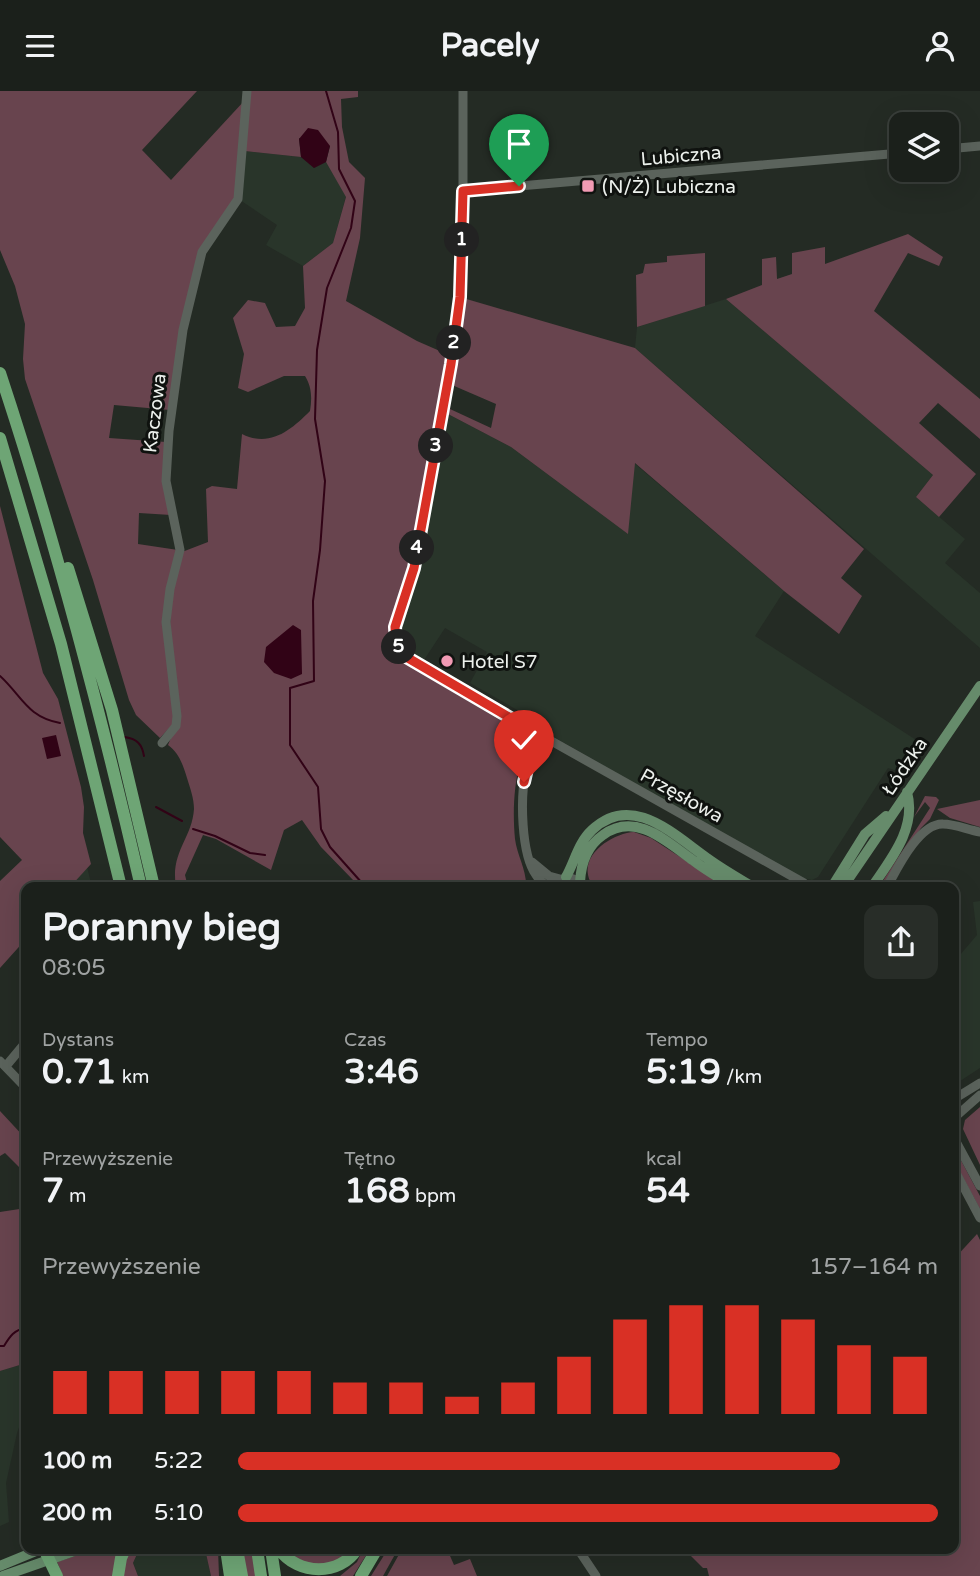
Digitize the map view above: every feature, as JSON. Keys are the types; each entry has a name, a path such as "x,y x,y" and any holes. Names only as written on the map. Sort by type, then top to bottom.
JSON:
{"highway":[{"path":"0,373 29,463 91,682 140,882"},
{"path":"0,437 61,644 113,851 118,882"},
{"path":"29,463 51,516 94,646 125,758 153,882"},
{"path":"46,1554 57,1576"},
{"path":"118,1576 123,1554"},
{"path":"223,1576 225,1554"},
{"path":"226,1554 230,1576"},
{"path":"238,1554 242,1576"},
{"path":"258,1554 261,1576"},
{"path":"272,1554 275,1576"},
{"path":"283,1554 301,1571 323,1575 346,1565 354,1554"},
{"path":"361,1576 375,1554"}],"main road":[{"name":"Łódzka","path":"847,882 980,687"},
{"path":"875,882 905,833 910,809 907,792"},
{"path":"835,882 866,834 899,805"},
{"path":"563,878 579,846 592,830 616,817 634,815 663,825 730,881"},
{"path":"584,882 585,857 594,842 609,831 630,826 645,829 663,838 730,881"},
{"name":"Łódzka","path":"854,882 859,866"},
{"path":"0,1566 30,1554"},
{"path":"3,1576 66,1554"}],"street":[{"name":"Kaczowa","path":"162,743 176,726 177,716 166,622 170,589 180,550 166,468 173,396 183,330 202,252 238,199 247,91"},
{"name":"Przęsłowa","path":"463,91 460,297 451,364 414,568 395,627 396,643 408,658 802,882"},
{"path":"959,148 980,146"},
{"name":"Lubiczna","path":"463,191 889,154"},
{"path":"543,737 527,769 524,782 525,842 535,874 544,882"},
{"path":"890,882 925,830 936,824 980,832"},
{"path":"529,858 550,876 574,882"},
{"path":"557,882 563,878"},
{"path":"21,1046 2,1062 21,1083"},
{"path":"959,1097 980,1083"},
{"path":"959,1114 980,1095"},
{"path":"959,1147 980,1186"},
{"path":"959,1178 980,1218"},
{"path":"581,1554 596,1576"}],"shaded area":[{"path":"0,91 197,91 142,150 171,180 245,100 236,198 200,251 170,410 114,405 109,438 166,442 171,515 139,513 138,544 178,550 168,589 175,716 172,725 160,738 136,715 129,700 93,580 25,379 25,324 15,286 0,250"},
{"path":"250,91 358,91 358,97 341,99 342,127 349,162 365,178 360,238 346,301 417,341 449,355 410,567 391,637 392,645 401,661 530,738 517,774 514,814 515,839 526,882 354,882 321,847 302,820 284,830 271,870 216,839 203,835 185,875 187,882 176,882 176,864 190,829 194,809 192,793 182,764 168,745 180,716 170,623 173,590 182,552 208,542 206,489 212,486 237,489 242,434 262,439 279,435 303,418 311,407 310,389 305,376 284,376 248,392 238,388 244,354 233,318 248,300 265,303 276,327 295,326 305,308 303,266 333,243 346,197 326,162 330,146 299,138 301,157 245,151"},
{"path":"308,128 318,130 330,146 326,162 314,168 301,157 299,139"},
{"path":"245,151 301,157 314,168 326,162 346,196 333,243 303,266 266,245 277,225 240,200"},
{"path":"908,234 943,257 939,266 908,253 874,311 980,399 980,439 938,403 919,423 976,474 939,517 916,497 933,475 726,299 762,285 762,259 776,257 777,279 792,274 792,253 825,247 825,264"},
{"path":"705,253 705,306 637,327 636,275 643,273 645,264 667,262 667,256"},
{"path":"463,298 635,348 864,549 841,578 862,596 839,634 784,591 635,463 628,534 511,447 448,414 450,409 491,428 496,404 452,385"},
{"path":"726,299 933,475 916,497 965,539 945,563 980,593 980,648 635,348 637,327"},
{"path":"448,414 511,447 627,533 634,463 784,591 755,636 927,747 910,775 888,768 818,877 812,880 801,878 517,716 519,711 470,683 487,652 445,628 422,663 401,643 398,638 414,592"},
{"path":"0,506 43,673 58,699 81,787 84,807 83,833 91,864 75,882 21,882 21,945 0,968 0,881 22,860 0,837"},
{"path":"293,625 301,630 302,674 291,679 274,673 264,662 266,647"},
{"path":"56,735 61,756 47,759 42,738"},
{"path":"925,796 939,800 930,819 921,828 886,882 882,882 930,808 925,802 914,817"},
{"path":"980,800 980,827 950,818 937,809"},
{"path":"634,832 651,838 718,882 590,881 588,871 593,854 608,841"},
{"path":"87,867 91,882 74,882"},
{"path":"980,901 980,1068 959,1082 959,956 977,935 973,902"},
{"path":"980,1107 980,1165 963,1129 965,1120"},
{"path":"0,1111 21,1134 21,1169 5,1153 0,1156"},
{"path":"959,1157 980,1196 980,1209 959,1170"},
{"path":"21,1209 21,1365 0,1371 0,1212"},
{"path":"977,1234 980,1240 980,1576 709,1576 707,1568 703,1568 689,1554 959,1554 959,1254"},
{"path":"21,1365 21,1421 6,1483 9,1522 0,1526 0,1371"},
{"path":"81,1554 120,1554 114,1576 63,1576 57,1562"},
{"path":"128,1554 137,1554 133,1563 138,1576 123,1576"},
{"path":"137,1554 206,1554 211,1576 138,1576 133,1563"},
{"path":"206,1554 218,1554 219,1576 211,1576"},
{"path":"242,1554 254,1554 257,1576 246,1576"},
{"path":"291,1554 348,1554 341,1564 302,1566"},
{"path":"361,1554 367,1554 353,1576 340,1576 357,1562"},
{"path":"385,1554 395,1554 383,1576 371,1576"},
{"path":"399,1554 449,1554 454,1565 470,1559 477,1576 387,1576"}],"waterway":[{"path":"326,91 338,132 339,169 355,201 351,228 327,288 317,350 315,419 325,481 313,601 314,681 290,688 290,745 318,787 321,829 330,847 361,882"},
{"path":"0,676 32,711 60,723"},
{"path":"125,737 138,743 144,756"},
{"path":"156,807 182,821"},
{"path":"193,829 250,853 265,855"},
{"path":"0,1346 4,1346 10,1336 21,1329"}],"place":[{"name":"(N/Ż) Lubiczna","path":"588,186"},
{"name":"Hotel S7","path":"447,661"}],"route":[{"path":"519,186 463,191 460,297 451,364 414,568 395,627 396,643 408,658 543,737 531,759 524,782"}]}
